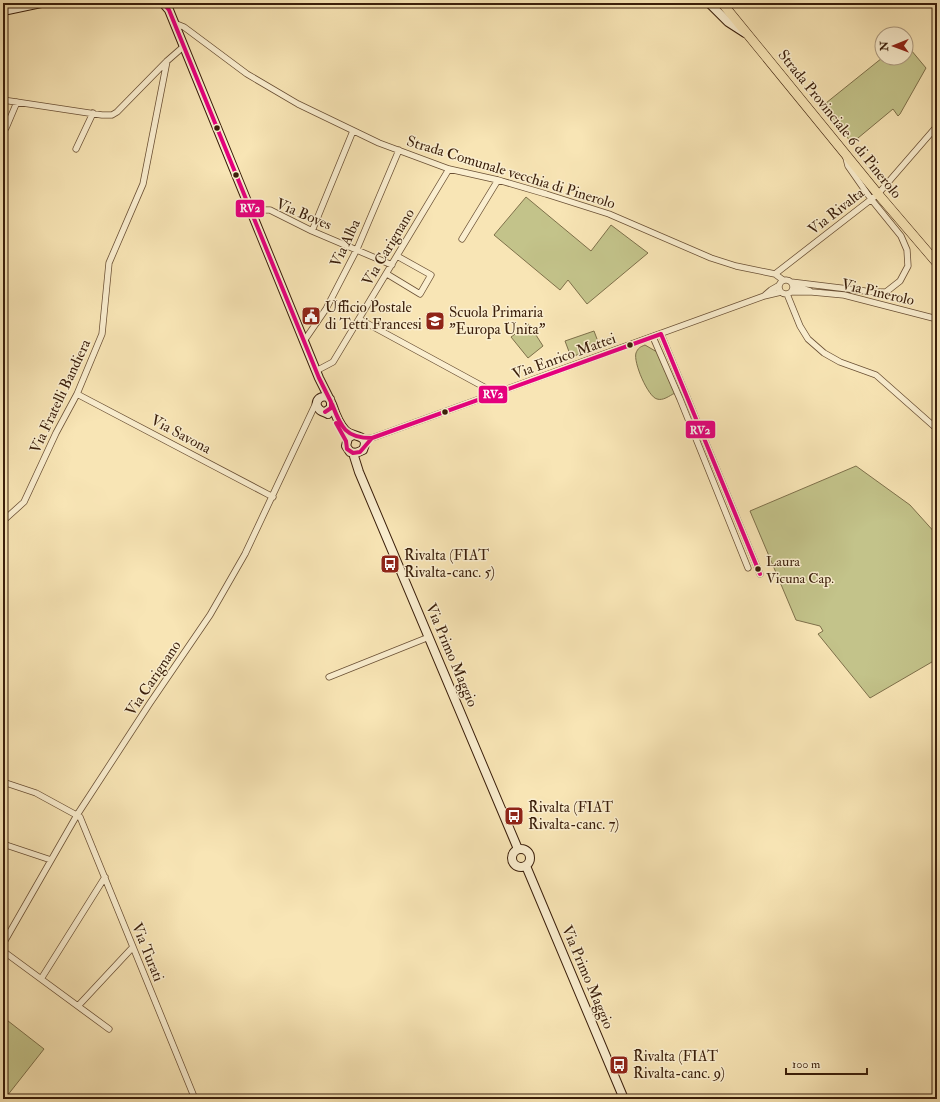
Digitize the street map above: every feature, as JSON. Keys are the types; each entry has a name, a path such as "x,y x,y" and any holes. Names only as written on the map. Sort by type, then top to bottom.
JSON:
{"main road":[{"path":"3,5 12,3"},
{"path":"3,11 41,3"},
{"path":"163,3 169,7 183,47 317,374 344,430 362,438 364,444 359,451 347,449 346,441 331,416 319,410 317,407 317,374"},
{"path":"710,3 728,22 749,36"},
{"name":"Strada Provinciale 6 di Pinerolo","path":"722,3 843,150 875,196 937,263"},
{"path":"318,401 325,396 331,402"},
{"path":"325,412 329,410 331,402"},
{"path":"346,441 353,435"},
{"name":"Via Primo Maggio","path":"359,451 359,472 518,849"},
{"path":"518,849 526,850 530,855 529,862 526,866 517,866 513,861 514,852 518,849"},
{"name":"Via Primo Maggio","path":"526,866 624,1099"}],"street":[{"name":"Strada Comunale vecchia di Pinerolo","path":"174,23 184,27 247,74 298,104 353,131 449,169 498,180 609,214 711,258 736,266 773,273"},
{"path":"3,100 93,114 112,115 117,112 167,61 183,47"},
{"name":"Via Fratelli Bandiera","path":"3,521 24,502 56,433 77,394 102,334 109,263 143,184 167,61"},
{"path":"6,128 17,102"},
{"path":"76,149 93,114"},
{"name":"Via Rivalta","path":"773,273 875,196 937,126"},
{"path":"312,231 353,131"},
{"name":"Via Alba","path":"304,341 326,309 357,249 399,150"},
{"name":"Via Carignano","path":"317,374 333,362 449,169"},
{"path":"462,239 498,180"},
{"path":"773,273 780,285 788,280 792,284 878,292 886,292 900,282 908,266 907,250 901,236 882,210 875,196"},
{"name":"Via Boves","path":"250,210 270,210 312,231 392,265"},
{"path":"387,274 420,294 431,275 397,256"},
{"path":"792,284 789,293 800,326 808,339 824,353 840,362 876,375 937,429"},
{"name":"Via Pinerolo","path":"792,284 812,292"},
{"name":"Via Pinerolo","path":"780,285 789,293 812,292 844,295 937,319"},
{"name":"Via Enrico Mattei","path":"362,438 372,438 653,337 764,296 780,285"},
{"path":"359,319 484,386 488,396"},
{"path":"660,334 760,574"},
{"path":"653,337 748,568"},
{"name":"Via Savona","path":"77,394 273,497"},
{"name":"Via Carignano","path":"3,944 77,815 150,703 210,615 245,554 318,401"},
{"path":"310,419 318,413 325,412"},
{"name":"Via Enrico Mattei","path":"359,451 372,438"},
{"path":"329,678 429,637"},
{"path":"3,782 36,793 77,815"},
{"name":"Via Turati","path":"77,815 84,825 195,1099"},
{"path":"3,844 51,860"},
{"path":"41,979 105,877"},
{"path":"78,1006 133,947"},
{"path":"3,951 109,1029"}],"green space":[{"path":"914,54 926,68 900,114 898,116 893,109 852,143 821,107 874,64 874,66 914,66"},
{"path":"526,197 591,251 611,225 648,253 587,304 568,280 560,290 494,235"},
{"path":"529,324 543,346 528,358 511,337"},
{"path":"594,331 600,347 571,357 565,341"},
{"path":"645,345 657,352 675,393 664,399 657,399 653,397 639,371 636,353 639,348"},
{"path":"856,466 910,505 937,535 937,659 870,698 818,634 823,631 820,626 796,620 750,511"},
{"path":"3,1017 44,1049 7,1096 3,1093"}],"transit line":[{"name":"RV2","path":"163,3 169,10 319,378 331,402 331,408 325,412"},
{"name":"RV2","path":"332,404 338,419 345,430 356,436 372,438 661,334 760,574"},
{"name":"RV2","path":"336,423 346,441 347,449 353,453 360,452 372,438"}],"place":[{"name":"Ufficio Postale di Tetti Francesi","path":"311,316"},
{"name":"Scuola Primaria \"Europa Unita\"","path":"435,321"},
{"name":"Rivalta (FIAT Rivalta-canc. 5)","path":"390,564"},
{"name":"Laura Vicuna Cap.","path":"758,569"},
{"name":"Rivalta (FIAT Rivalta-canc. 7)","path":"514,816"},
{"name":"Rivalta (FIAT Rivalta-canc. 9)","path":"619,1065"}]}
